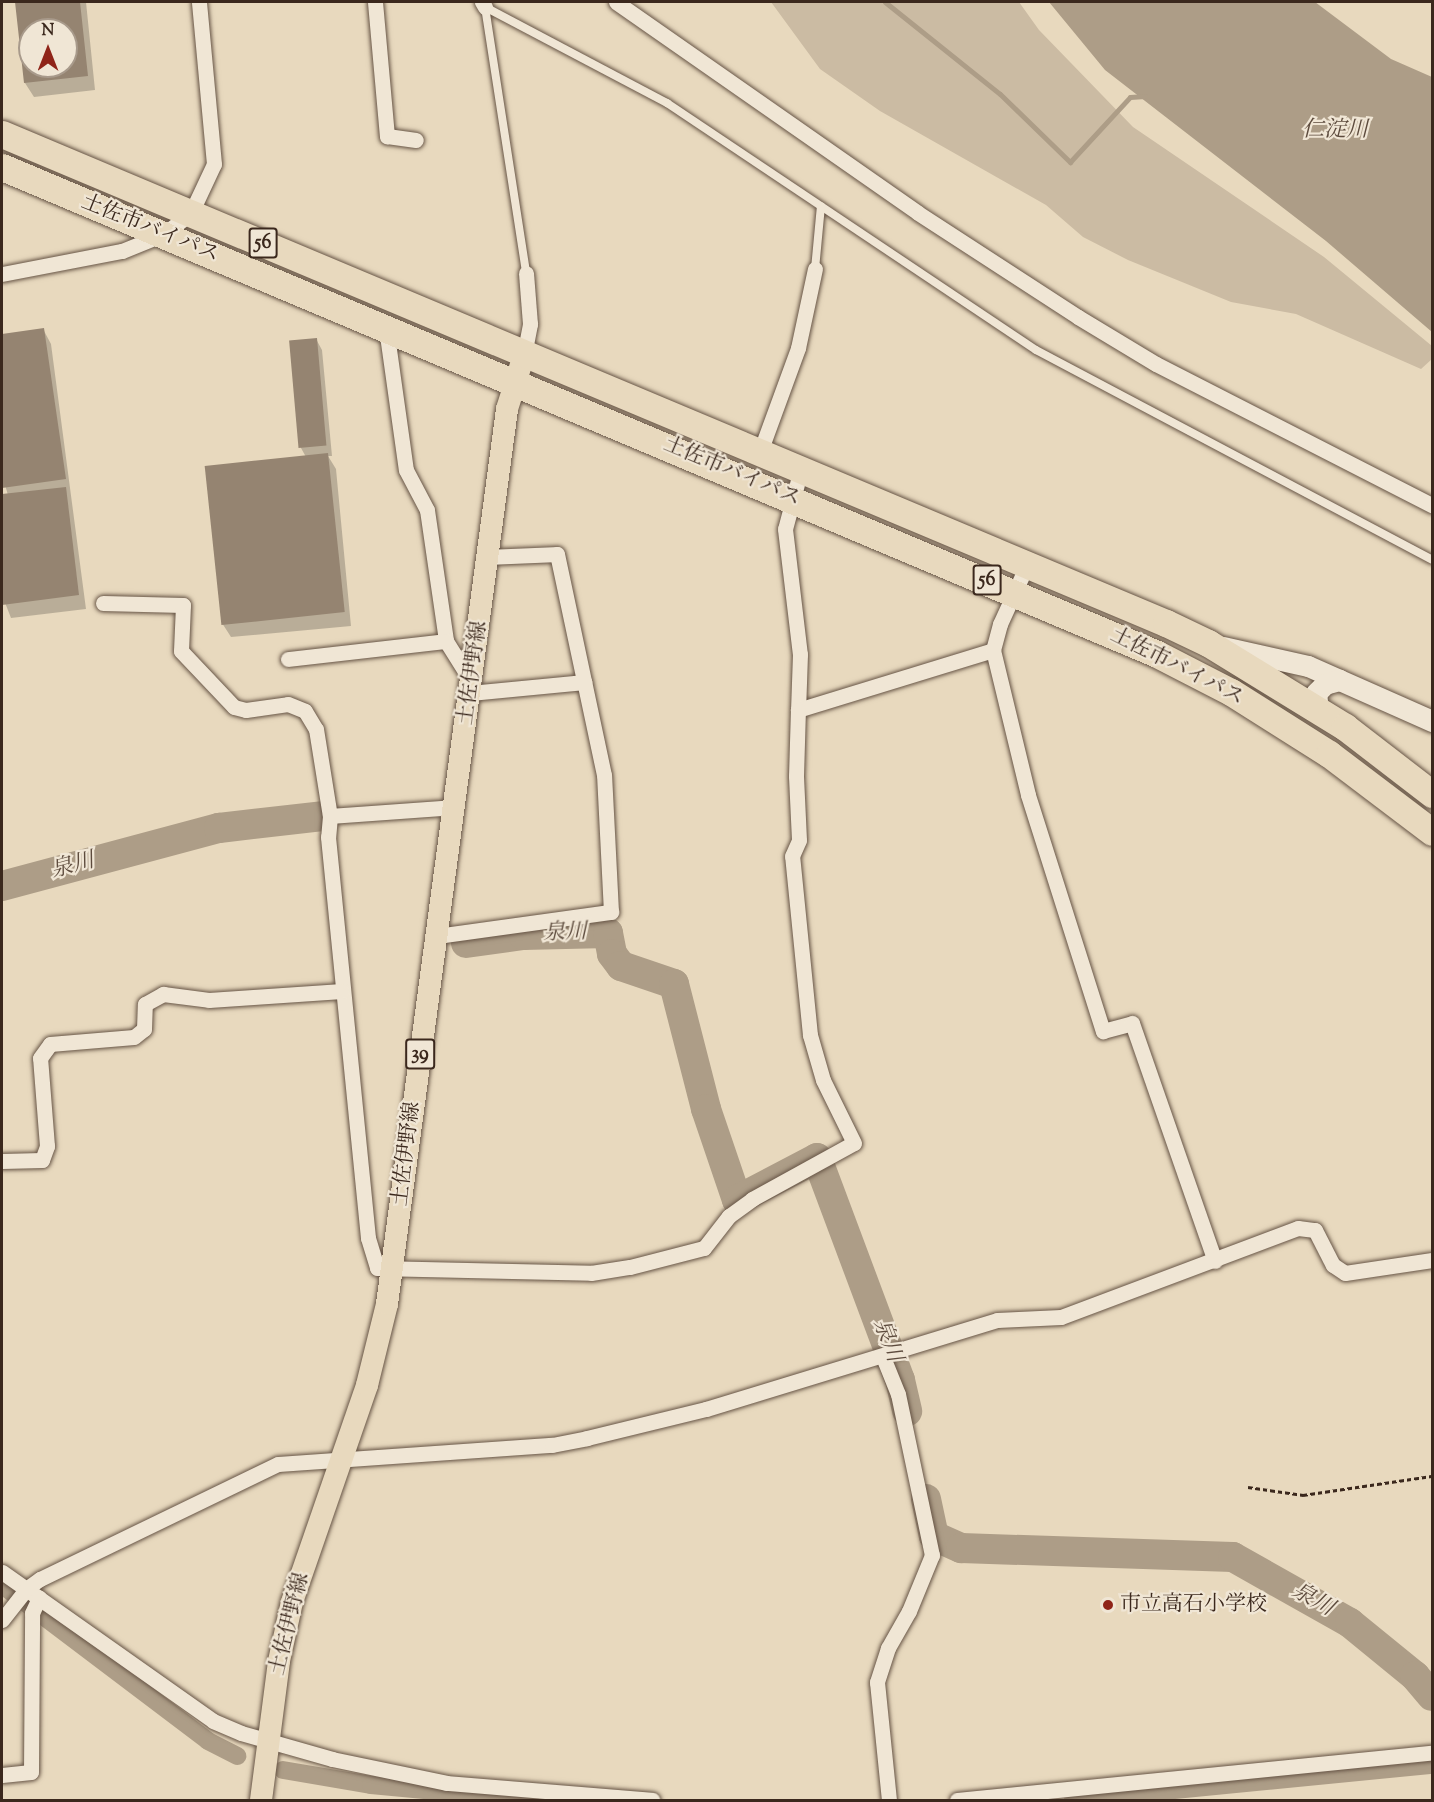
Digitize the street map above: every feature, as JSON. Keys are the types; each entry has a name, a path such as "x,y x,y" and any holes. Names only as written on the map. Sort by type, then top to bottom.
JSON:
{"highway":[{"name":"土佐市バイパス","path":"2,134 524,355 801,469 1208,643 1318,711 1432,794"},
{"name":"土佐市バイパス","path":"2,167 791,496 1157,654 1232,693 1329,754 1432,832"}],"main road":[{"name":"土佐伊野線","path":"261,1800 279,1661 292,1602 368,1385 393,1270 488,557 514,381 524,355"},
{"path":"1208,643 1308,666 1432,721"},
{"path":"1318,711 1316,693 1325,684 1339,680"}],"street":[{"path":"2,274 122,251 164,234 191,213 214,164 199,2"},
{"path":"375,2 387,136 416,140"},
{"path":"621,5 918,213 1088,323 1156,364 1432,505"},
{"path":"760,452 798,348 815,269"},
{"path":"524,355 530,324 526,273"},
{"path":"386,328 406,470 428,510 446,641 471,687 584,682"},
{"path":"103,603 183,605 181,651 234,707 246,711 288,704 305,711 316,729 330,816 328,837 368,1238 377,1268 591,1272 630,1267 704,1248 729,1216 854,1143 823,1080 810,1035 792,856 799,840 796,777 800,654 785,529 791,496 801,469"},
{"path":"437,936 611,912 604,775 557,554 488,557"},
{"path":"1028,565 1000,624 993,650 1028,795 1103,1031 1132,1023 1215,1261"},
{"path":"288,659 446,641"},
{"path":"798,711 993,650"},
{"path":"330,816 455,807"},
{"path":"2,1161 42,1160 47,1146 40,1058 50,1044 135,1037 144,1029 145,1004 163,994 209,1000 342,991"},
{"path":"2,1620 20,1595 278,1464 576,1441 706,1409 883,1357 997,1320 1061,1317 1298,1228 1315,1230 1334,1265 1345,1273 1432,1260"},
{"path":"883,1357 898,1394 932,1554 909,1611 888,1648 877,1682 889,1800"},
{"path":"2,1572 20,1595 39,1598 213,1721 268,1742 488,1794 652,1800"},
{"path":"2,1774 31,1772 32,1613 39,1598"},
{"path":"957,1800 1000,1798 1432,1753"}],"lane":[{"path":"483,4 667,103 1036,350 1432,560"},
{"path":"483,4 526,273"},
{"path":"815,269 821,206"}],"path":[{"path":"1248,1487 1303,1495 1432,1476"}],"shaded area":[{"path":"771,2 1019,2 1039,30 1133,127 1324,257 1432,346 1432,359 1421,369 1296,314 1231,302 1128,260 1083,237 1046,205 880,111 820,69"}],"water":[{"name":"仁淀川","path":"1049,2 1315,2 1391,59 1432,77 1432,332 1326,241 1105,70"}],"building":[{"path":"15,2 80,2 88,76 78,77 78,18 18,18 18,29"},
{"path":"23,78 70,78 24,83"},
{"path":"44,328 66,479 2,488 2,334"},
{"path":"317,338 326,446 299,448 289,340"},
{"path":"328,453 345,612 221,625 205,466"},
{"path":"66,487 79,595 2,605 2,494"}],"waterway":[{"path":"885,2 1000,94 1070,162 1130,97 1145,96"},
{"name":"泉川","path":"2,886 219,828 322,816"},
{"name":"泉川","path":"466,943 523,935 608,933 612,954 621,966 674,984 706,1109 737,1200 817,1158 900,1380 907,1411"},
{"name":"泉川","path":"926,1499 934,1536 961,1548 1233,1557 1350,1623 1415,1676 1432,1696"},
{"path":"2,1585 208,1741 237,1756"},
{"path":"1073,1800 1432,1765"},
{"path":"283,1770 371,1785 530,1800"}],"place":[{"name":"市立高石小学校","path":"1108,1605"}]}
